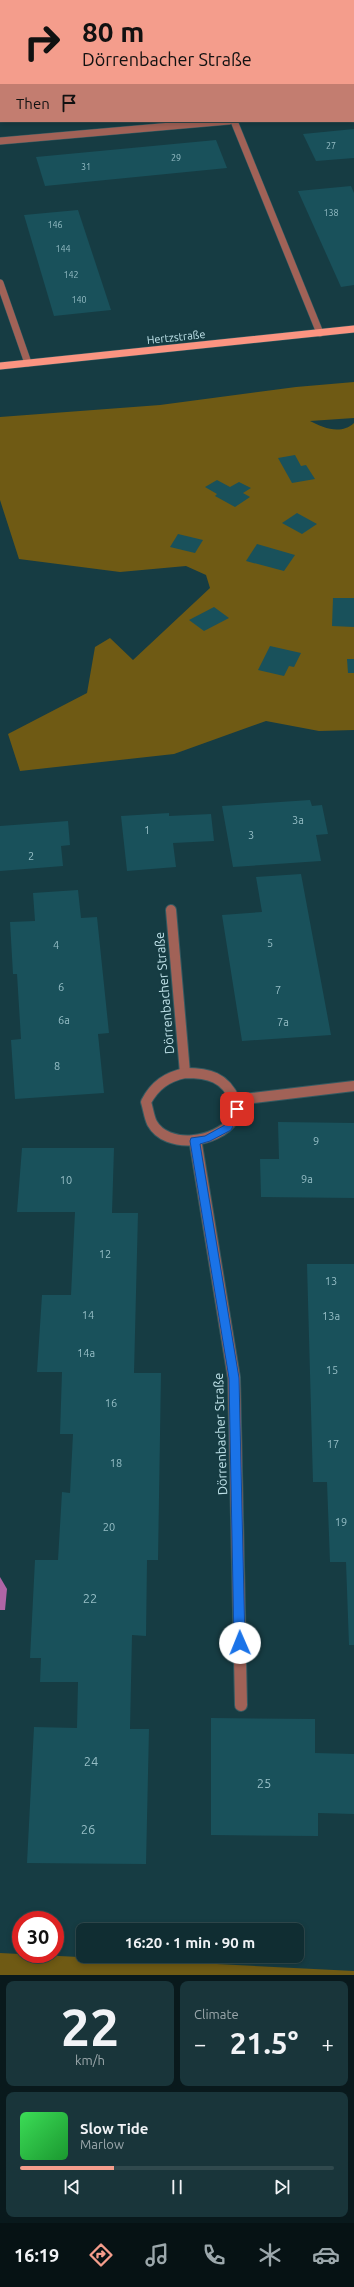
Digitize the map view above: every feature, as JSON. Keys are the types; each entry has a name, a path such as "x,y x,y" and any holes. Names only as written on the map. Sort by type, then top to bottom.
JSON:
{"main road":[{"name":"Hertzstraße","path":"0,366 354,329"}],"street":[{"path":"0,141 218,122"},
{"path":"234,122 320,333"},
{"path":"0,283 28,363"},
{"name":"Dörrenbacher Straße","path":"171,910 185,1073"},
{"path":"185,1073 208,1075 218,1079 226,1084 236,1100 237,1109 228,1127 207,1139 195,1141 183,1140 162,1133 155,1127 147,1111 146,1102 155,1085 164,1079 185,1073"},
{"path":"236,1100 354,1086"},
{"name":"Dörrenbacher Straße","path":"195,1141 234,1378 241,1705"}],"shaded area":[{"path":"354,382 354,418 310,421 332,429 343,429 354,423 354,730 319,731 266,721 174,754 20,771 8,734 87,693 95,647 110,638 133,660 210,588 206,575 186,566 120,572 19,559 0,500 0,417 160,405 296,387"},
{"path":"0,1577 7,1589 5,1610 0,1610"},
{"path":"0,1953 12,1954 12,1963 64,1963 64,1956 76,1957 76,1963 197,1963 354,1971 354,1975 0,1975"}],"building":[{"path":"354,129 354,158 316,161 303,134"},
{"path":"216,140 227,168 45,186 36,157"},
{"path":"351,186 354,193 354,285 341,287 298,191"},
{"path":"78,210 111,310 54,316 24,215"},
{"path":"295,455 301,466 306,465 315,479 292,483 278,458"},
{"path":"217,480 230,487 239,482 251,488 243,493 250,497 235,507 215,496 217,494 205,487"},
{"path":"297,513 317,524 302,534 282,523"},
{"path":"178,534 203,540 195,553 170,547"},
{"path":"257,544 295,555 284,571 246,561"},
{"path":"333,598 354,598 354,627 332,626"},
{"path":"214,607 229,618 204,631 189,620"},
{"path":"270,646 301,653 294,667 289,666 284,676 258,670"},
{"path":"347,659 354,659 354,673 348,673"},
{"path":"310,800 312,806 322,805 328,834 316,835 321,861 233,867 222,806"},
{"path":"169,813 169,816 211,814 214,841 173,843 176,867 127,871 121,816"},
{"path":"68,821 70,845 61,846 63,866 0,871 0,826"},
{"path":"301,874 331,1035 242,1041 222,915 262,912 256,877"},
{"path":"78,890 81,918 97,917 109,1033 98,1034 104,1093 15,1099 11,1040 21,1039 17,974 13,974 10,922 35,921 33,893"},
{"path":"278,1122 354,1123 354,1198 261,1197 260,1159 279,1159"},
{"path":"22,1148 114,1148 112,1213 138,1213 134,1373 161,1373 158,1560 147,1560 146,1636 132,1635 130,1729 149,1729 146,1864 27,1863 34,1727 77,1728 78,1682 40,1682 41,1658 30,1658 35,1560 58,1560 62,1492 70,1493 73,1434 60,1434 62,1372 37,1372 42,1295 71,1295 75,1212 17,1212"},
{"path":"307,1264 354,1264 354,1645 349,1645 346,1562 330,1562 327,1482 313,1482"},
{"path":"211,1718 315,1719 315,1753 354,1754 354,1814 318,1813 318,1836 211,1835"}],"route":[{"path":"237,1109 234,1119 228,1127 207,1139 195,1141 234,1378 240,1643"}]}
